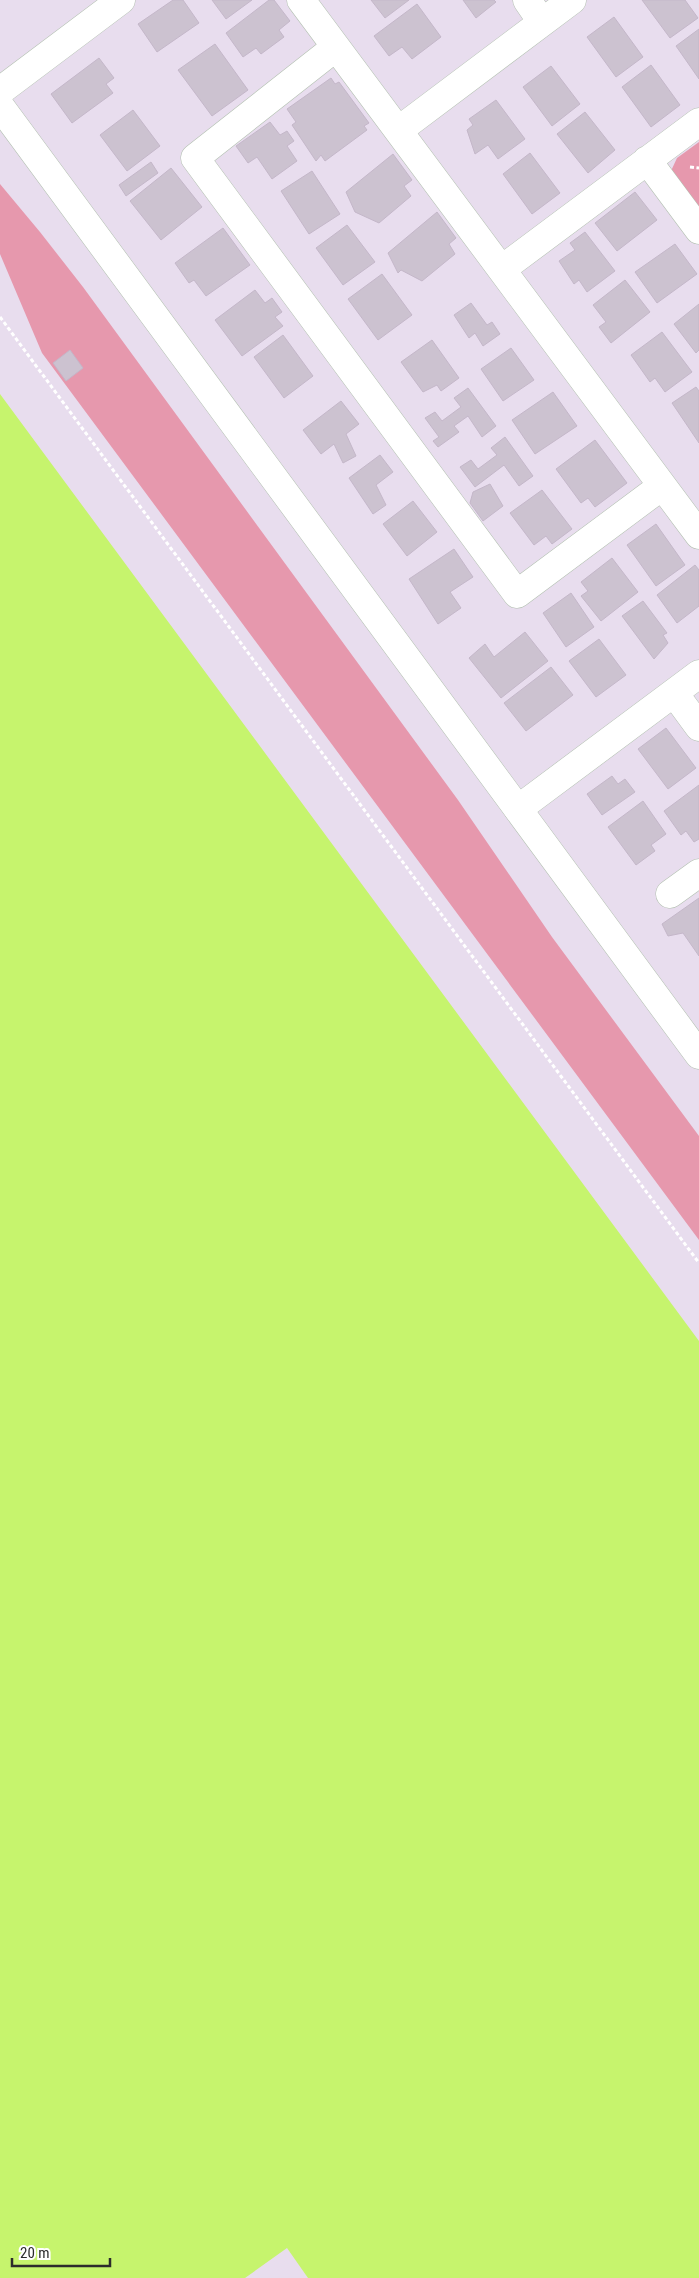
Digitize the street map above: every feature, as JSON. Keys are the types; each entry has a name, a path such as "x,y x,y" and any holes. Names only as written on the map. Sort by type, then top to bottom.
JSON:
{"street":[{"path":"0,91 121,0"},
{"path":"301,0 699,535"},
{"path":"399,130 535,11 572,0"},
{"path":"336,47 195,158 517,594 662,486"},
{"path":"0,106 699,1055"},
{"path":"502,269 699,122"},
{"path":"647,160 699,230"},
{"path":"518,809 699,674"},
{"path":"674,693 699,727"},
{"path":"670,894 699,873"}],"path":[{"path":"0,317 699,1263"}],"shaded area":[{"path":"699,142 699,208 671,171 677,158"},
{"path":"0,184 83,287 458,800 552,937 699,1136 699,1240 42,353 0,254"},
{"path":"0,394 699,1341 699,2278 308,2278 287,2248 245,2278 0,2278"}],"building":[{"path":"173,0 183,0 199,23 157,52 138,24"},
{"path":"212,0 252,0 226,19"},
{"path":"269,0 274,0 290,21 279,30 284,37 261,54 256,48 243,57 226,33"},
{"path":"371,0 409,0 385,18"},
{"path":"463,0 494,0 496,2 476,18"},
{"path":"642,0 685,0 698,18 670,38"},
{"path":"417,4 441,37 412,59 402,47 389,56 374,36"},
{"path":"614,17 643,57 616,77 587,37"},
{"path":"699,29 699,79 676,46"},
{"path":"215,44 248,90 212,116 178,70"},
{"path":"99,58 114,78 106,84 113,93 72,123 51,94"},
{"path":"651,65 680,105 651,127 622,87"},
{"path":"551,66 580,104 552,126 523,87"},
{"path":"331,78 335,84 339,82 369,123 364,126 367,130 325,161 321,155 316,161 292,125 296,122 287,109"},
{"path":"496,100 525,139 498,159 488,145 475,154 467,130 473,125 469,119"},
{"path":"133,110 160,146 127,171 100,135"},
{"path":"585,112 615,150 588,173 557,134"},
{"path":"270,122 280,135 287,131 294,141 287,146 297,161 272,179 257,157 248,163 236,146"},
{"path":"530,153 560,193 532,214 503,174"},
{"path":"393,154 412,180 404,186 411,196 379,223 355,212 346,192"},
{"path":"151,162 158,173 126,196 119,185"},
{"path":"171,168 202,207 161,240 130,201"},
{"path":"312,171 340,214 309,234 281,191"},
{"path":"635,192 657,220 617,251 595,223"},
{"path":"437,212 456,238 449,244 455,254 422,281 401,270 398,273 388,253"},
{"path":"347,225 375,262 343,285 316,248"},
{"path":"223,228 250,265 206,296 194,280 189,283 175,263"},
{"path":"585,232 615,271 587,292 579,280 574,284 559,261 575,250 570,243"},
{"path":"675,244 697,274 657,303 635,272"},
{"path":"382,274 412,315 378,340 348,299"},
{"path":"625,280 650,312 611,343 599,327 606,322 593,305"},
{"path":"255,290 265,303 272,298 282,312 275,317 283,326 242,356 215,320"},
{"path":"471,303 487,325 492,322 500,334 483,346 475,333 469,338 454,315"},
{"path":"699,304 699,350 696,353 674,324"},
{"path":"662,332 692,372 665,392 655,378 650,382 631,355"},
{"path":"283,335 313,376 284,398 254,357"},
{"path":"432,340 459,378 441,391 437,385 423,392 401,362"},
{"path":"511,348 534,380 503,401 481,369"},
{"path":"70,350 83,368 66,381 53,363"},
{"path":"696,387 699,391 699,443 672,403"},
{"path":"468,388 496,426 482,437 468,416 454,426 459,432 438,447 433,441 439,437 425,418 435,412 442,421 461,407 454,398"},
{"path":"553,392 577,426 535,454 512,420"},
{"path":"341,401 359,424 346,434 356,456 343,463 334,444 321,454 303,430"},
{"path":"505,437 533,476 519,486 504,465 475,487 460,467 471,460 478,469 497,455 491,448"},
{"path":"595,440 627,483 595,507 588,498 581,503 556,469"},
{"path":"380,455 393,472 376,485 386,505 373,514 349,478"},
{"path":"490,484 503,506 483,521 470,503 473,492"},
{"path":"542,490 572,529 552,544 546,536 534,545 510,513"},
{"path":"413,501 437,532 407,556 383,524"},
{"path":"656,524 685,565 656,586 627,545"},
{"path":"454,549 473,577 450,592 461,608 438,624 409,579"},
{"path":"612,558 638,592 601,621 581,596 588,591 581,582"},
{"path":"695,565 699,570 699,606 677,623 657,595"},
{"path":"571,593 594,627 566,647 543,613"},
{"path":"643,601 667,633 663,635 668,643 654,659 622,616"},
{"path":"525,632 548,661 501,698 469,658 485,644 494,657"},
{"path":"599,639 626,675 596,697 569,661"},
{"path":"551,667 573,695 526,731 504,703"},
{"path":"666,728 696,768 668,789 638,749"},
{"path":"612,776 618,784 625,779 635,792 602,815 587,794"},
{"path":"699,785 699,839 694,842 686,831 681,835 664,811"},
{"path":"643,801 666,834 651,845 655,851 636,865 608,827"},
{"path":"699,898 699,956 683,933 668,936 662,924"}]}
